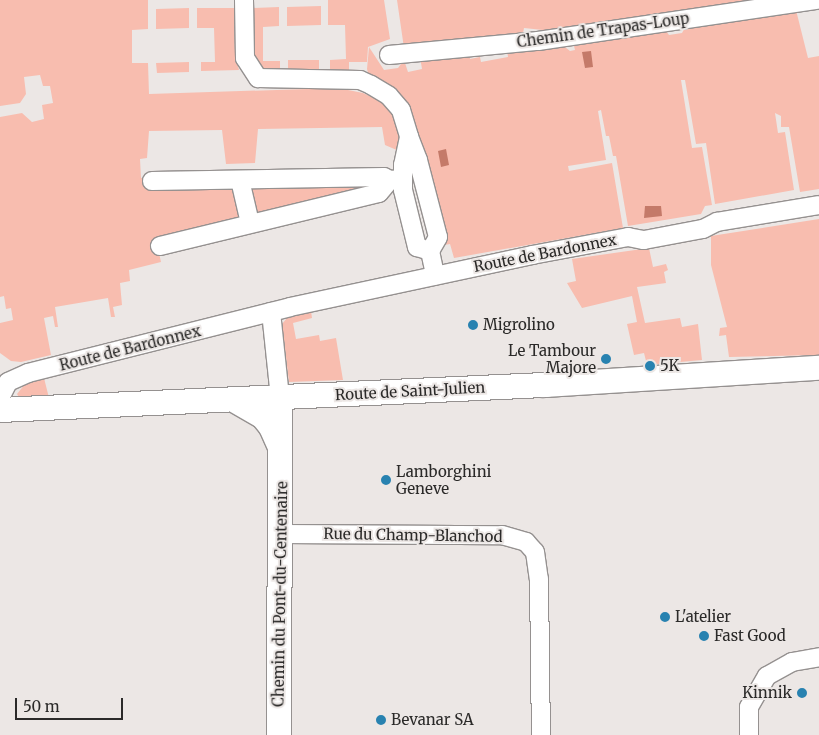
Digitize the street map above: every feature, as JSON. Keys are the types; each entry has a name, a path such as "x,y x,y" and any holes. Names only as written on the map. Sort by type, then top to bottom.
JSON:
{"main road":[{"name":"Route de Saint-Julien","path":"0,410 234,400 819,368"},
{"name":"Chemin du Pont-du-Centenaire","path":"279,735 282,534 280,397"},
{"name":"Chemin du Pont-du-Centenaire","path":"234,400 263,417 271,427 282,452"}],"street":[{"path":"244,0 245,58 258,78 360,80 371,84 395,102 406,118 409,137 418,160 438,237 423,249"},
{"name":"Chemin de Trapas-Loup","path":"389,55 538,41 817,0"},
{"path":"160,246 379,193 396,180 409,137"},
{"path":"152,181 384,177 396,180"},
{"path":"240,180 250,223"},
{"path":"396,180 435,275"},
{"name":"Route de Bardonnex","path":"3,385 28,373 271,312 435,275 628,237 644,240 704,229 717,222 819,206"},
{"path":"271,312 280,397"},
{"name":"Rue du Champ-Blanchod","path":"282,534 502,535 516,537 531,546 536,552 539,579 541,735"},
{"path":"749,735 749,707 767,676 792,662 819,657"}],"shaded area":[{"path":"0,0 148,0 148,29 132,30 132,63 148,63 149,94 338,88 363,93 383,102 395,113 400,130 399,151 385,145 382,127 258,129 255,163 226,164 222,130 149,131 147,158 140,159 141,178 381,184 157,244 161,262 129,270 130,281 120,283 122,305 113,307 115,317 111,317 108,298 55,307 58,327 55,327 53,316 44,318 51,355 21,362 11,361 0,353 0,323 13,320 11,308 6,309 4,296 0,297 0,117 22,113 32,122 44,119 42,105 53,103 50,86 43,86 40,75 24,77 26,94 20,103 0,106"},
{"path":"328,0 384,0 390,39 368,47 367,62 349,62 349,71 330,71 330,60 346,59 345,25 328,25"},
{"path":"397,0 783,0 562,32 524,28 522,39 404,48"},
{"path":"321,6 321,25 287,26 287,7"},
{"path":"279,7 279,26 263,27 263,61 280,61 280,75 269,74 259,68 252,57 251,8"},
{"path":"189,8 189,28 156,29 156,9"},
{"path":"197,8 234,8 235,55 239,70 201,71 201,62 215,62 214,28 197,28"},
{"path":"796,10 808,58 819,56 819,189 800,192 789,127 781,127 781,116 775,113 778,133 785,132 794,190 715,204 706,143 696,144 685,80 681,80 692,148 702,147 712,205 705,206 701,214 628,226 616,156 613,156 609,136 606,136 601,110 598,111 606,160 568,166 569,171 612,163 623,228 454,258 450,244 444,245 414,121 409,111 369,77 367,69 369,47 384,70 398,68 404,60 408,72 422,69 420,57 469,53 470,59 480,57 481,62 508,57 507,50 561,44 570,51 575,50 574,46 596,42 599,38 663,27 669,35 682,33 687,24"},
{"path":"591,51 593,67 585,68 582,52"},
{"path":"288,60 319,60 319,72 288,72"},
{"path":"189,62 189,72 157,73 156,63"},
{"path":"446,149 449,165 441,167 438,151"},
{"path":"645,206 661,206 662,216 644,218"},
{"path":"819,219 819,355 729,357 726,335 719,336 720,328 727,327 711,265 711,236"},
{"path":"649,248 653,267 666,264 668,270 664,272 666,283 637,287 645,323 680,318 682,327 698,324 702,360 647,365 644,353 634,355 627,324 637,322 632,296 582,308 567,283 576,281 572,259"},
{"path":"311,311 312,318 293,323 296,339 319,335 320,341 336,338 343,380 289,382 282,324 287,318"},
{"path":"44,378 49,398 20,399 17,394 25,384"}],"place":[{"name":"Migrolino","path":"473,325"},
{"name":"Le Tambour Majore","path":"606,359"},
{"name":"5K","path":"650,366"},
{"name":"Lamborghini Geneve","path":"386,480"},
{"name":"L'atelier","path":"665,617"},
{"name":"Fast Good","path":"704,636"},
{"name":"Kinnik","path":"802,693"},
{"name":"Bevanar SA","path":"381,720"}]}
